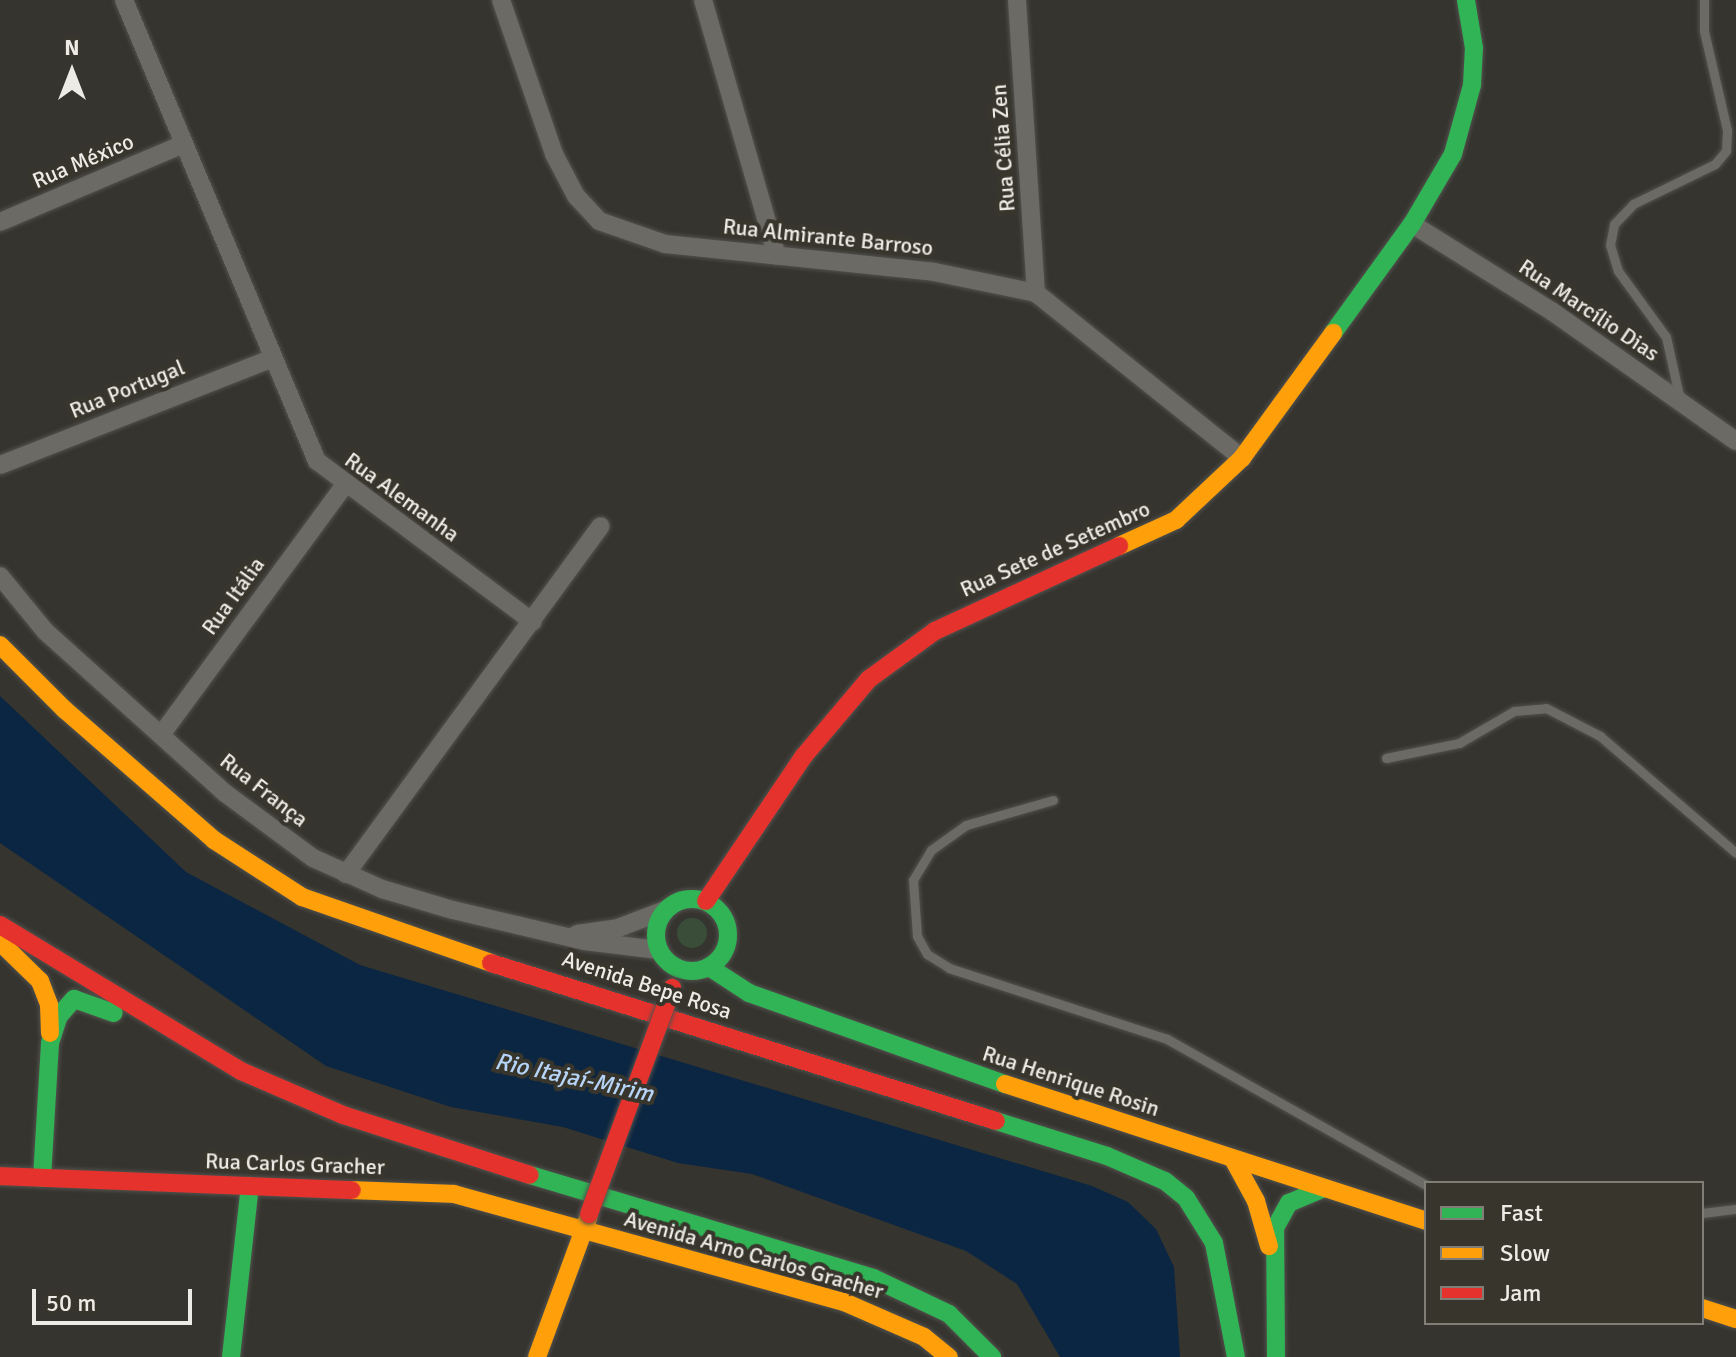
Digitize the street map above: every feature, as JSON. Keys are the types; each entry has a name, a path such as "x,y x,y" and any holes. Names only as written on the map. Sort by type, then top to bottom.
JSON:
{"main road":[{"name":"Rua Sete de Setembro","path":"706,901 803,757 869,679 947,625 1176,520 1242,458 1412,224 1466,122 1474,48 1466,0"},
{"name":"Avenida Bepe Rosa","path":"0,645 65,710 214,840 302,897 388,931 1107,1156 1165,1181 1186,1198 1214,1243 1236,1357"},
{"path":"684,899 706,901 727,927 725,950 709,967 678,969 658,950 656,929 665,910 684,899"},
{"path":"0,925 172,1034"},
{"path":"0,942 40,981 49,1005 50,1043 42,1178"},
{"name":"Rua Henrique Rosin","path":"709,967 730,984 797,1014 1424,1220"},
{"path":"537,1357 678,969"},
{"path":"50,1043 59,1016 74,999 89,1000 172,1034 343,1115 873,1278 949,1314 992,1357"},
{"path":"1233,1159 1256,1201 1272,1256"},
{"name":"Rua Carlos Gracher","path":"0,1176 454,1194 586,1223"},
{"path":"231,1357 250,1186"},
{"path":"1276,1357 1272,1256 1275,1228 1289,1203 1324,1188"},
{"name":"Avenida Arno Carlos Gracher","path":"586,1223 844,1302 924,1337 949,1357"},
{"path":"1704,1309 1736,1319"}],"street":[{"name":"Rua Alemanha","path":"124,0 310,449 344,486 533,622"},
{"name":"Rua Almirante Barroso","path":"501,0 554,154 576,196 599,221 665,244 945,273 1036,293 1242,458"},
{"path":"703,0 777,256"},
{"name":"Rua Célia Zen","path":"1017,0 1036,293"},
{"name":"Rua México","path":"0,222 184,144"},
{"name":"Rua Marcílio Dias","path":"1412,224 1680,400 1736,441"},
{"name":"Rua Portugal","path":"0,465 273,358"},
{"name":"Rua Itália","path":"161,735 344,486"},
{"path":"346,874 601,526"},
{"name":"Rua França","path":"0,576 45,631 260,821 346,874 453,910 562,937 658,950"},
{"name":"Rua França","path":"562,937 618,928 665,910"}],"lane":[{"path":"1680,400 1666,337 1618,271 1610,245 1614,224 1633,204 1715,164 1726,151 1727,130 1704,31 1704,0"},
{"path":"1386,758 1459,743 1514,711 1546,708 1600,736 1736,853"},
{"path":"1053,800 966,825 931,850 913,880 917,936 927,954 949,968 1167,1039 1424,1184"},
{"path":"1704,1213 1736,1209"}],"green space":[{"path":"692,918 698,919 706,927 706,939 698,947 692,948 686,947 678,939 677,933 678,927 686,919"}],"water":[{"name":"Rio Itajaí-Mirim","path":"0,696 186,872 360,965 1092,1186 1128,1202 1156,1229 1174,1267 1180,1357 1060,1357 1017,1284 966,1251 752,1174 678,1163 563,1127 451,1107 326,1066 0,843"}],"traffic: fast":[{"path":"1333,333 1412,224 1453,154 1472,85 1474,48 1466,0"},
{"path":"685,899 699,899 718,909 728,928 728,935 728,942 718,961 699,971 685,971 666,961 656,942 656,928 666,909 685,899"},
{"path":"709,967 749,993 1005,1084"},
{"path":"42,1178 50,1043 59,1016 74,999 114,1013"},
{"path":"996,1121 1107,1156 1165,1181 1186,1198 1214,1243 1236,1357"},
{"path":"530,1175 873,1278 949,1314 992,1357"},
{"path":"231,1357 250,1186"},
{"path":"1276,1357 1275,1228 1289,1203 1324,1188"}],"traffic: slow":[{"path":"1119,546 1176,520 1242,458 1333,333"},
{"path":"0,645 65,710 214,840 302,897 491,963"},
{"path":"0,942 40,981 49,1005 50,1033"},
{"path":"1005,1084 1424,1220"},
{"path":"1233,1159 1256,1201 1269,1246"},
{"path":"352,1190 454,1194 844,1302 924,1337 949,1357"},
{"path":"537,1357 589,1216"},
{"path":"1704,1309 1736,1319"}],"traffic: jam":[{"path":"706,901 803,757 869,679 935,631 1119,546"},
{"path":"0,925 241,1071 343,1115 530,1175"},
{"path":"491,963 996,1121"},
{"path":"589,1214 672,988"},
{"path":"0,1176 352,1190"}]}
